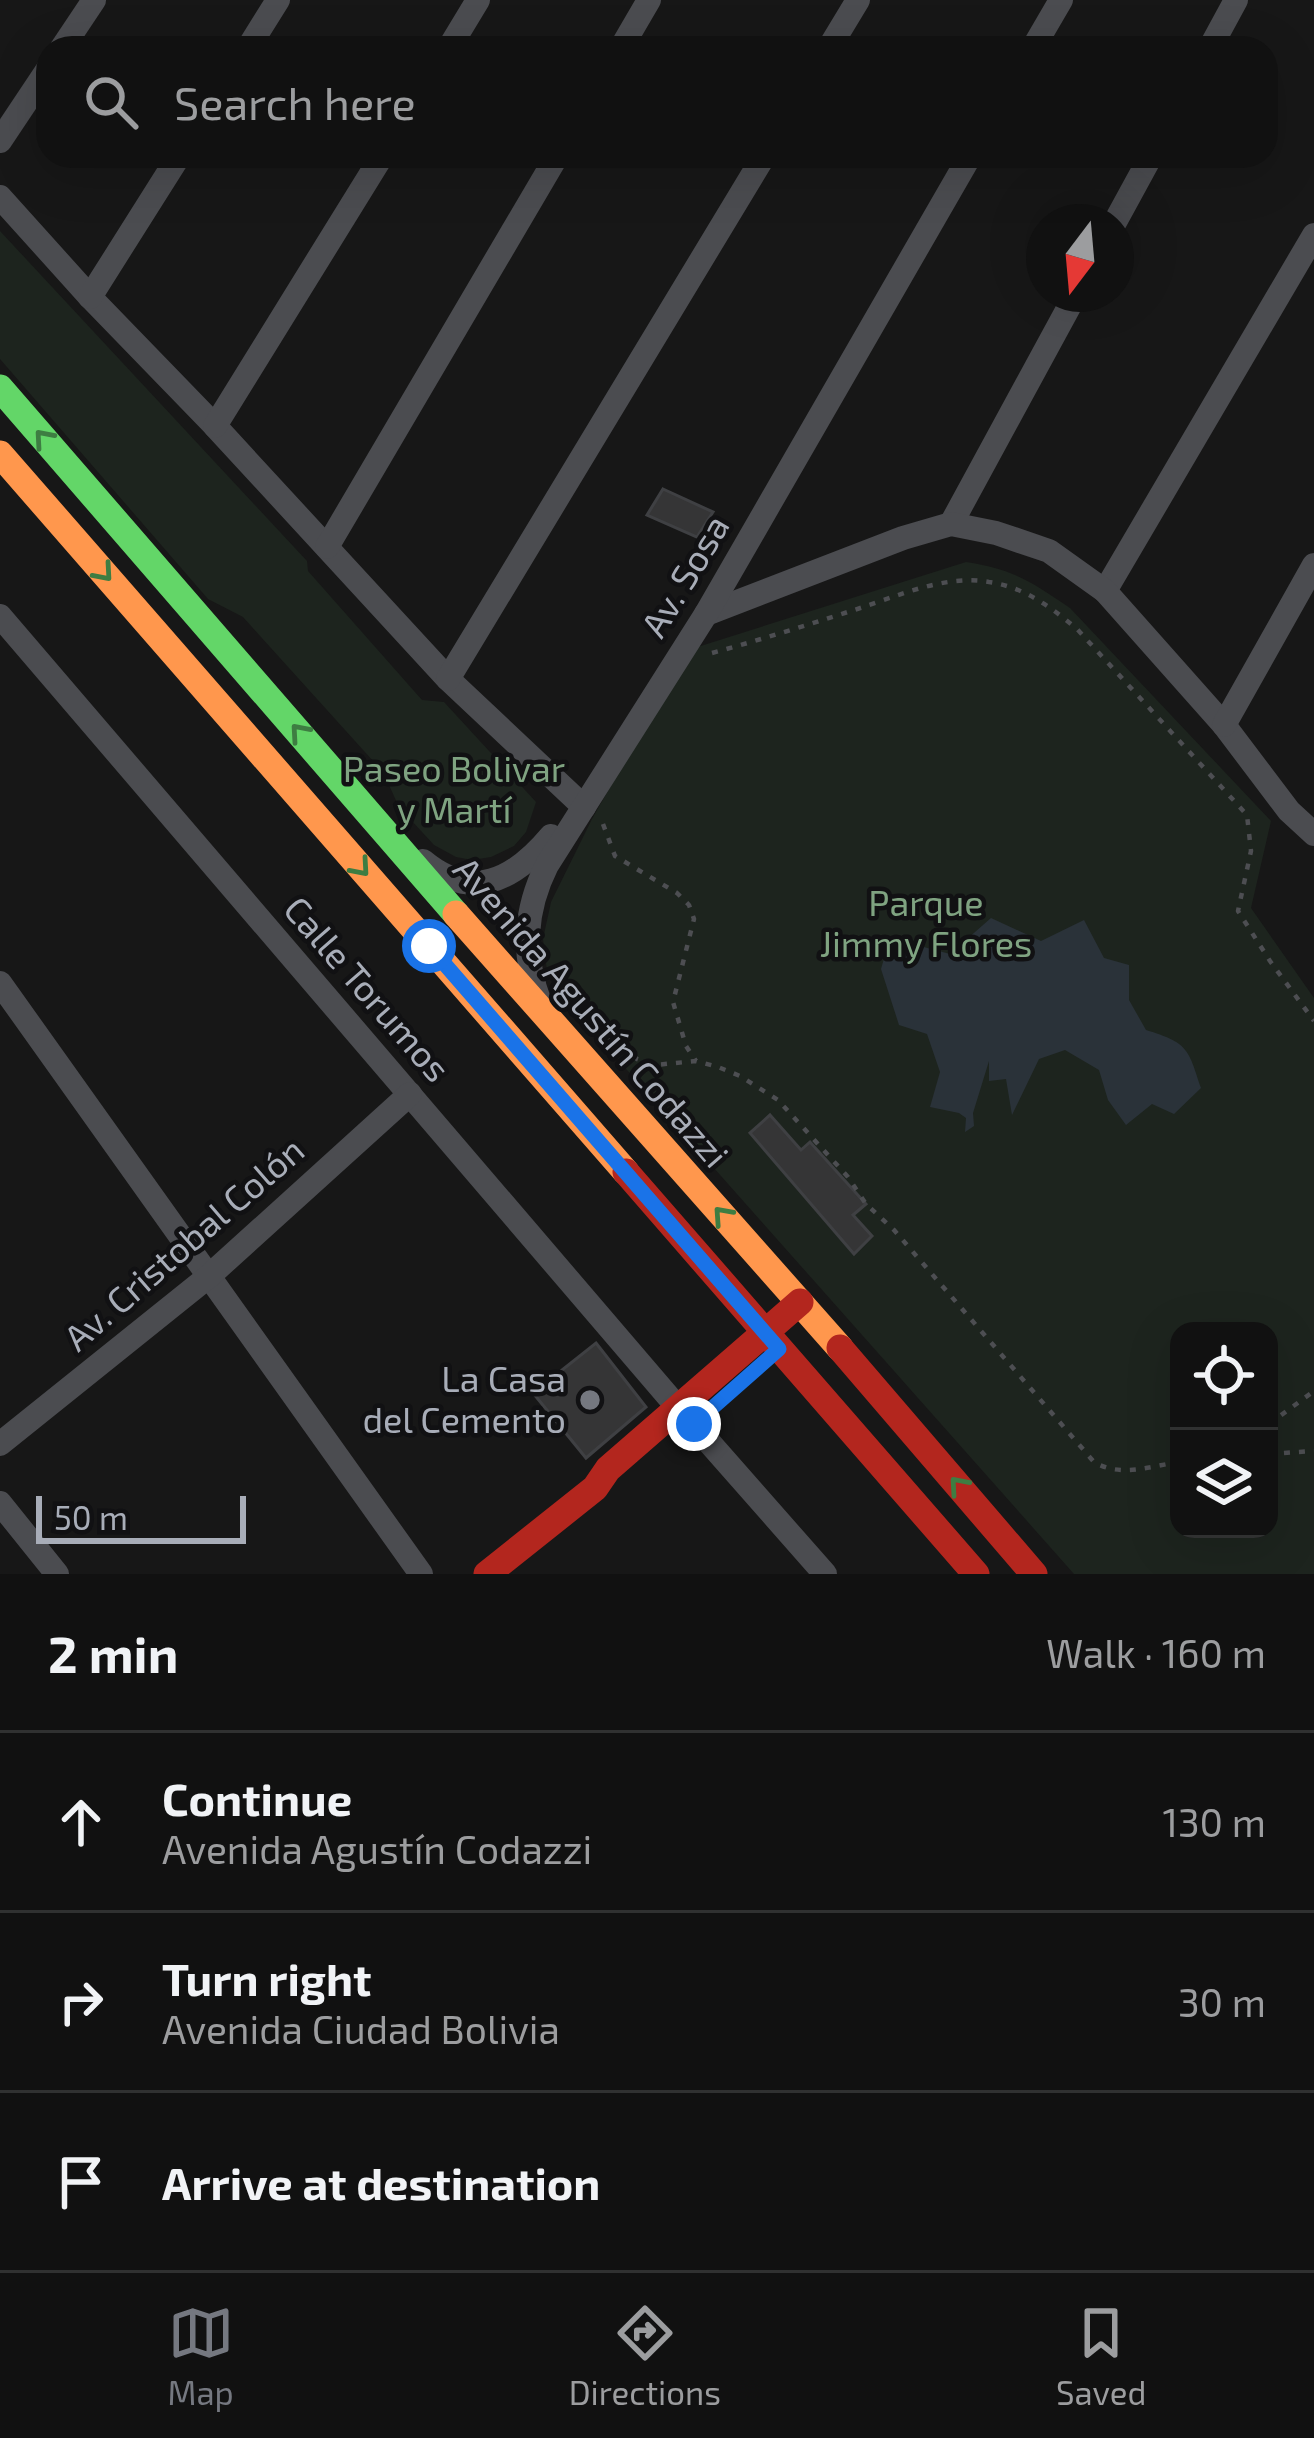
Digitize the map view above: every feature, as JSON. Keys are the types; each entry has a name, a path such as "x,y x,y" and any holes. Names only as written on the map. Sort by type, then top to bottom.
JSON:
{"main road":[{"name":"Avenida Agustín Codazzi","path":"0,388 1034,1574"},
{"path":"0,454 976,1574"},
{"path":"487,1574 596,1488 618,1480 807,1311"}],"street":[{"path":"70,36 94,0"},
{"path":"256,36 278,0"},
{"path":"456,36 478,0"},
{"path":"628,36 650,0"},
{"path":"836,36 858,0"},
{"path":"1040,36 1060,0"},
{"path":"1216,36 1236,0"},
{"path":"0,141 36,88"},
{"path":"90,297 171,168"},
{"path":"215,426 375,168"},
{"path":"327,547 550,168"},
{"path":"448,679 757,168"},
{"name":"Av. Sosa","path":"375,821 440,875 482,883 531,860 562,822 584,807 706,614 963,168"},
{"path":"1125,204 1144,168"},
{"path":"0,197 448,679 584,807 541,876 527,926 527,956 546,1018"},
{"path":"1105,591 1314,235"},
{"path":"951,524 1066,312"},
{"path":"706,614 951,524 1049,551 1105,591 1223,725 1289,812 1314,834"},
{"path":"1223,725 1314,566"},
{"name":"Calle Torumos","path":"0,616 825,1574"},
{"path":"0,983 421,1574"},
{"name":"Av. Cristobal Colón","path":"0,1444 208,1277 410,1094"},
{"path":"0,1503 57,1574"}],"path":[{"path":"698,656 964,579 1008,586 1045,603 1077,629 1247,815 1251,851 1238,911 1314,1021"},
{"path":"593,835 602,819 615,856 658,880 688,905 694,920 673,1002 686,1046 696,1060"},
{"path":"597,1025 637,1059 655,1065 696,1060 740,1076 778,1100 1094,1462 1119,1472 1170,1464"},
{"path":"1278,1417 1314,1391"},
{"path":"1278,1453 1314,1451"}],"green space":[{"name":"Paseo Bolivar y Martí","path":"0,231 307,561 308,571 422,700 444,702 536,802 526,832 514,846 472,860 434,845 399,807 383,772 243,617 208,599 0,359"},
{"name":"Parque Jimmy Flores","path":"966,562 1010,573 1070,608 1271,821 1251,908 1314,998 1314,1574 1074,1574 565,1000 547,971 543,939 551,902 592,819 688,650"}],"shaded area":[{"path":"991,918 1041,941 1084,920 1104,958 1129,965 1129,1000 1146,1030 1184,1049 1201,1088 1174,1114 1152,1104 1126,1125 1108,1100 1099,1070 1065,1050 1039,1059 1012,1115 1006,1079 989,1081 989,1061 973,1113 974,1126 965,1132 966,1118 959,1113 930,1107 940,1072 927,1034 899,1025 881,969 890,938 950,954"}],"building":[{"path":"663,489 713,512 697,537 647,515"},
{"path":"770,1115 801,1150 810,1142 866,1204 853,1215 872,1236 854,1254 750,1133"},
{"name":"La Casa del Cemento","path":"596,1343 646,1407 586,1458 533,1393"}],"traffic: fast":[{"path":"0,388 456,914"}],"traffic: slow":[{"path":"0,454 626,1172"},
{"path":"456,914 840,1348"}],"traffic: jam":[{"path":"626,1172 976,1574"},
{"path":"487,1574 595,1488 608,1469 800,1302"},
{"path":"840,1348 1034,1574"}],"place":[{"name":"La Casa del Cemento","path":"590,1400"}],"route":[{"path":"429,946 779,1349 694,1424"}]}
